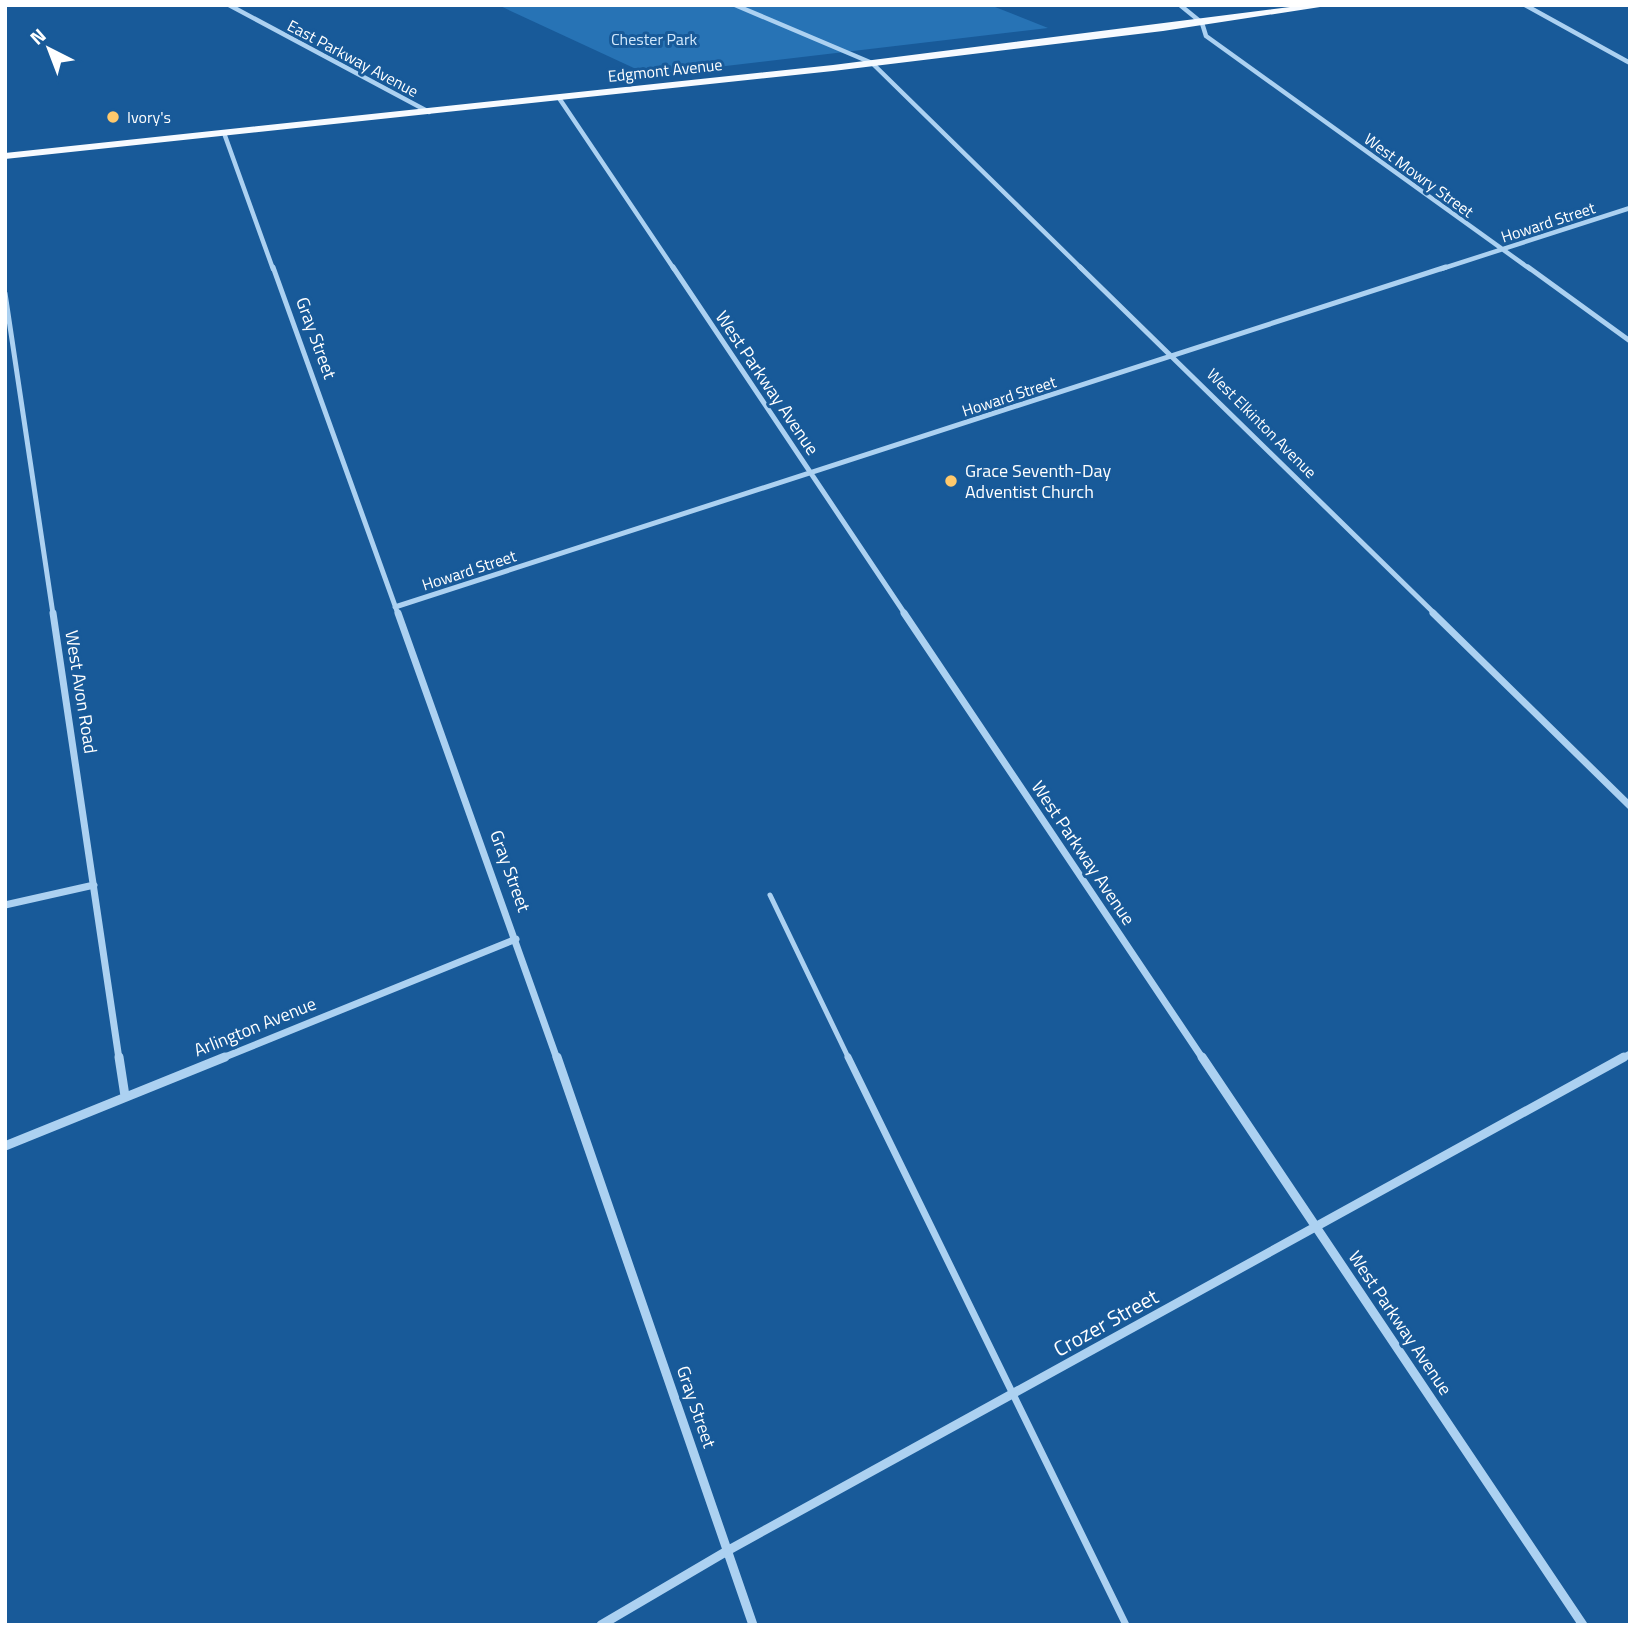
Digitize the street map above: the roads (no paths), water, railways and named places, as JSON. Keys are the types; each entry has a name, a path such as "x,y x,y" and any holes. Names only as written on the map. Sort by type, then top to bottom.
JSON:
{"main road":[{"name":"Edgmont Avenue","path":"5,156 429,113 872,63 1328,5"}],"street":[{"name":"East Parkway Avenue","path":"229,5 429,113"},
{"path":"735,5 872,63"},
{"name":"West Mowry Street","path":"1180,5 1202,23 1206,36 1630,341"},
{"path":"1525,5 1630,63"},
{"name":"West Elkinton Avenue","path":"872,63 1174,356 1630,806"},
{"name":"West Parkway Avenue","path":"559,98 1583,1625"},
{"name":"Gray Street","path":"224,133 516,939 753,1625"},
{"name":"Howard Street","path":"395,607 1630,208"},
{"name":"West Avon Road","path":"5,293 125,1096"},
{"path":"5,905 94,885"},
{"name":"Arlington Avenue","path":"5,1146 516,939"},
{"name":"Crozer Street","path":"601,1625 727,1551 1630,1054"}],"lane":[{"path":"770,895 1126,1625"}],"place":[{"name":"Ivory's","path":"113,117"},
{"name":"Grace Seventh-Day Adventist Church","path":"951,481"}],"park label":[{"name":"Chester Park","path":"654,39"}]}
